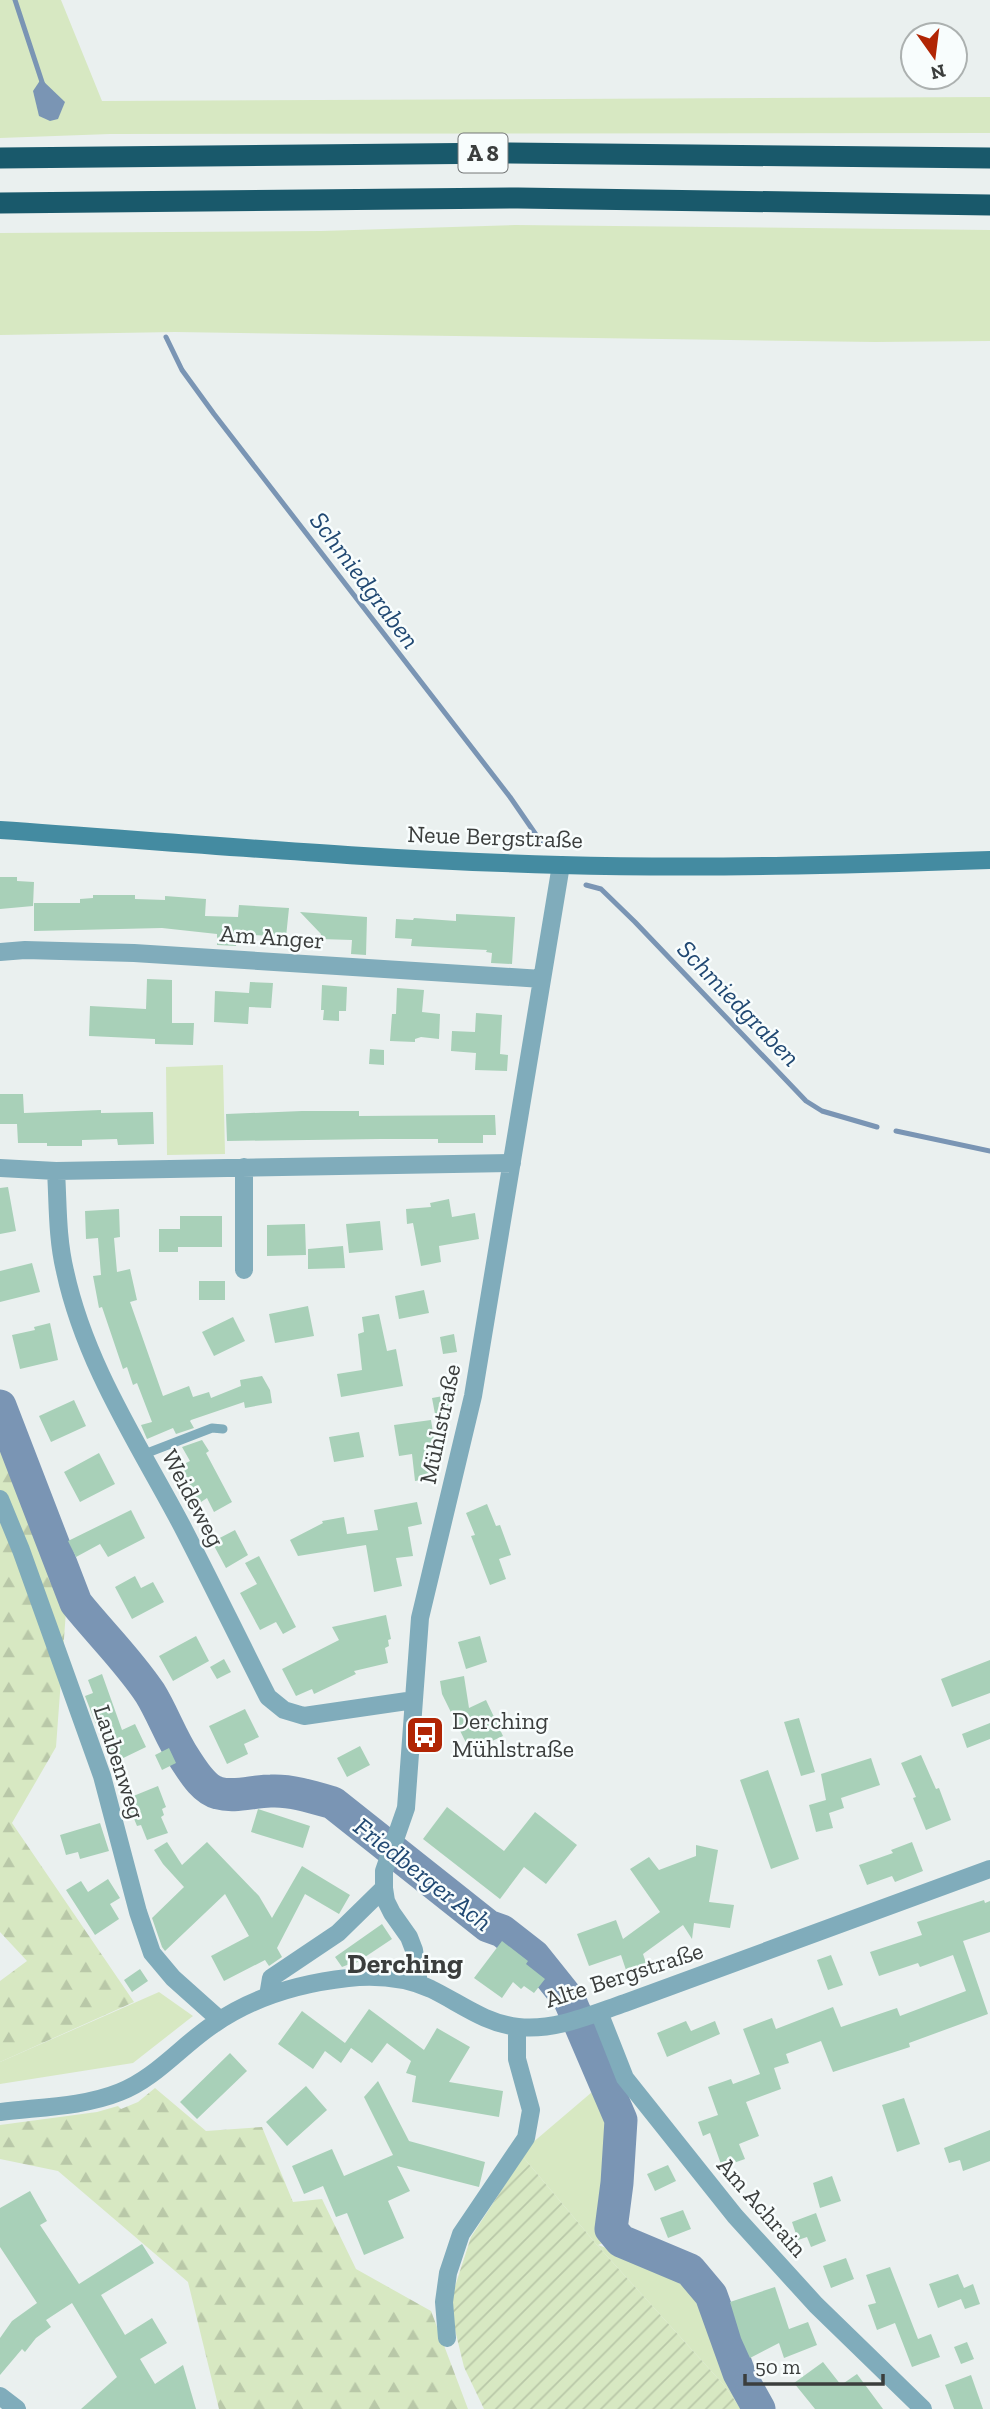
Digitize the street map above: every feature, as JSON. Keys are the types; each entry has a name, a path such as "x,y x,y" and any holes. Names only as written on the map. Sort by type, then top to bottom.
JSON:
{"highway":[{"name":"A 8","path":"0,158 510,153 990,158"},
{"name":"A 8","path":"0,204 518,198 990,205"}],"main road":[{"name":"Neue Bergstraße","path":"0,830 379,857 561,865 690,866 990,860"}],"street":[{"name":"Mühlstraße","path":"384,1888 384,1871 406,1808 420,1618 473,1396 561,865"},
{"name":"Am Anger","path":"0,952 25,950 134,953 542,979"},
{"path":"0,1168 56,1171 512,1163"},
{"path":"244,1167 244,1270"},
{"name":"Weideweg","path":"56,1171 60,1248 70,1294 107,1390 181,1526 268,1697 284,1710 304,1716 414,1700"},
{"name":"Laubenweg","path":"0,1499 102,1776 138,1912 152,1953 173,1978 220,2020"},
{"name":"Alte Bergstraße","path":"0,2112 93,2100 121,2092 160,2068 220,2020 268,1996 306,1985 374,1975 419,1984 493,2022 517,2027 544,2027 568,2022 788,1945 990,1869"},
{"path":"268,1996 271,1978 338,1933 384,1888 392,1913 409,1937 414,1950 419,1984"},
{"name":"Am Achrain","path":"594,2013 625,2078 735,2216 816,2305 923,2409"},
{"path":"447,2337 444,2302 449,2273 461,2234 526,2138 531,2110 517,2059 517,2027"},
{"path":"0,2396 17,2409"}],"lane":[{"path":"142,1455 212,1428 223,1429"}],"green space":[{"path":"0,0 61,0 102,101 990,97 990,133 110,134 0,138"},
{"path":"515,225 990,230 990,341 875,342 175,332 0,335 0,233 321,231"},
{"path":"223,1065 225,1154 167,1155 166,1067"},
{"path":"0,1418 68,1584 56,1747 12,1823 134,2002 0,2062 0,1981 27,1961 0,1932"},
{"path":"159,1992 193,2016 133,2063 0,2084 0,2062"},
{"path":"612,2075 629,2121 621,2216 629,2232 598,2245 689,2277 711,2306 732,2369 755,2409 741,2409 723,2384 597,2245 523,2157 531,2144"},
{"path":"155,2088 206,2131 262,2127 293,2202 322,2199 356,2269 431,2311 468,2409 219,2409 188,2282 58,2171 0,2159 0,2125 97,2112 118,2106 121,2109 138,2102"},
{"path":"523,2157 597,2245 723,2384 741,2409 484,2409 464,2367 449,2305 471,2237"}],"water":[{"path":"41,79 65,102 58,119 50,121 39,116 33,91"}],"building":[{"path":"0,877 17,877 17,881 34,882 33,906 0,909"},
{"path":"93,895 135,895 135,899 165,900 165,896 206,899 205,916 238,917 239,905 289,908 286,937 237,934 236,946 217,945 217,934 162,928 34,931 34,903 80,903 80,899 93,898"},
{"path":"300,912 367,917 366,955 351,954 352,940 320,939 321,934"},
{"path":"456,914 515,917 512,964 491,963 492,953 486,952 487,950 411,946 412,939 395,938 396,919 456,921"},
{"path":"147,979 172,980 172,1023 194,1023 193,1045 155,1044 155,1039 89,1036 90,1006 146,1009"},
{"path":"250,982 273,983 271,1008 249,1007 248,1024 214,1022 215,991 249,993"},
{"path":"322,985 347,987 346,1011 339,1011 339,1021 323,1020"},
{"path":"397,988 424,990 422,1012 440,1014 439,1039 421,1037 415,1039 415,1042 390,1041 392,1014 396,1014"},
{"path":"476,1013 502,1015 500,1054 508,1055 507,1071 475,1070 476,1053 451,1051 452,1031 475,1032"},
{"path":"370,1049 384,1050 384,1065 369,1064"},
{"path":"0,1094 23,1094 24,1113 101,1110 101,1113 153,1112 154,1144 118,1145 117,1139 82,1140 82,1146 18,1143 17,1124 0,1124"},
{"path":"359,1111 359,1116 495,1115 496,1135 483,1135 483,1143 438,1143 438,1139 227,1141 226,1114"},
{"path":"8,1187 16,1231 0,1234 0,1188"},
{"path":"449,1199 452,1217 475,1213 479,1239 439,1246 441,1262 421,1266 413,1223 407,1224 406,1209 431,1207 430,1203"},
{"path":"119,1209 120,1237 114,1238 117,1272 130,1269 137,1300 130,1302 163,1396 189,1386 193,1397 209,1392 211,1398 241,1386 240,1380 262,1376 270,1390 272,1403 245,1408 244,1402 191,1420 194,1428 176,1434 173,1428 147,1439 141,1425 152,1422 137,1383 133,1385 127,1367 123,1369 102,1307 99,1308 93,1276 101,1275 98,1238 86,1239 85,1211"},
{"path":"180,1216 222,1216 222,1247 178,1247 178,1252 159,1252 159,1229 180,1229"},
{"path":"380,1221 383,1250 349,1253 346,1224"},
{"path":"305,1224 306,1255 267,1256 267,1225"},
{"path":"343,1246 345,1268 308,1269 308,1249"},
{"path":"32,1263 40,1292 0,1302 0,1271"},
{"path":"199,1281 225,1281 225,1300 199,1300"},
{"path":"424,1290 429,1313 399,1319 395,1296"},
{"path":"308,1306 314,1336 275,1343 269,1314"},
{"path":"379,1314 387,1351 396,1349 403,1386 341,1397 337,1374 362,1370 358,1334 364,1332 362,1317"},
{"path":"233,1317 245,1341 214,1356 202,1332"},
{"path":"50,1323 58,1360 20,1369 12,1335 35,1330 34,1327"},
{"path":"454,1334 457,1352 443,1354 440,1337"},
{"path":"449,1395 451,1411 435,1414 432,1398"},
{"path":"74,1400 86,1426 51,1442 39,1416"},
{"path":"431,1420 436,1451 427,1452 431,1479 415,1481 412,1454 399,1456 394,1425"},
{"path":"359,1432 364,1457 334,1462 329,1437"},
{"path":"202,1440 232,1502 214,1512 207,1498 198,1504 178,1467 190,1461 182,1447"},
{"path":"99,1453 115,1484 80,1502 64,1472"},
{"path":"417,1502 422,1524 408,1527 413,1556 396,1558 402,1586 374,1592 366,1545 298,1556 290,1540 323,1523 322,1521 344,1517 347,1534 378,1530 374,1510"},
{"path":"487,1504 496,1526 500,1525 511,1555 499,1559 506,1579 490,1585 471,1536 475,1535 466,1513"},
{"path":"131,1510 145,1538 108,1557 100,1544 76,1557 68,1541"},
{"path":"235,1530 248,1555 226,1568 212,1542"},
{"path":"259,1556 296,1627 283,1634 276,1622 260,1630 240,1593 257,1584 245,1563"},
{"path":"135,1576 141,1588 153,1582 164,1602 132,1619 115,1587"},
{"path":"386,1615 391,1639 388,1640 389,1646 385,1648 388,1663 354,1671 356,1674 314,1694 312,1689 296,1696 282,1669 339,1640 332,1627"},
{"path":"196,1636 209,1661 173,1681 159,1656"},
{"path":"480,1636 487,1662 466,1669 458,1642"},
{"path":"224,1659 231,1672 217,1679 210,1667"},
{"path":"990,1660 990,1693 952,1707 941,1679"},
{"path":"102,1674 122,1730 135,1724 146,1747 115,1762 85,1696 93,1693 88,1680"},
{"path":"464,1676 469,1708 486,1700 503,1736 470,1751 442,1694 440,1681"},
{"path":"245,1709 259,1737 244,1744 248,1754 227,1764 209,1726"},
{"path":"799,1718 815,1772 801,1776 784,1722"},
{"path":"990,1723 990,1739 967,1748 962,1734"},
{"path":"360,1746 370,1765 347,1777 337,1758"},
{"path":"169,1748 176,1763 162,1770 155,1755"},
{"path":"921,1755 936,1789 939,1788 951,1820 926,1830 913,1798 916,1797 901,1763"},
{"path":"871,1758 880,1785 841,1798 844,1808 829,1813 833,1828 816,1832 809,1805 826,1800 821,1774"},
{"path":"768,1770 799,1859 771,1869 740,1780"},
{"path":"158,1786 166,1807 162,1809 164,1815 161,1817 168,1833 147,1840 141,1825 137,1826 126,1799"},
{"path":"447,1807 504,1851 535,1812 577,1845 546,1884 524,1867 500,1899 423,1839"},
{"path":"258,1809 310,1826 303,1848 251,1832"},
{"path":"100,1823 109,1851 80,1859 78,1852 66,1855 60,1835"},
{"path":"167,1842 182,1865 207,1842 259,1896 272,1918 302,1866 350,1895 339,1914 305,1894 277,1948 282,1957 269,1966 265,1960 224,1981 211,1956 249,1936 225,1894 165,1951 162,1947 152,1918 184,1887 154,1850"},
{"path":"912,1842 923,1871 895,1882 892,1876 867,1885 859,1865 893,1853 891,1850"},
{"path":"696,1845 718,1850 709,1902 734,1905 730,1928 694,1923 692,1939 683,1925 643,1954 646,1963 626,1970 621,1955 589,1966 577,1934 616,1920 623,1939 660,1912 630,1869 649,1857 659,1870 696,1856"},
{"path":"108,1879 120,1898 110,1904 119,1919 95,1935 66,1890 81,1881 88,1892"},
{"path":"984,1900 985,1903 990,1901 990,1932 963,1941 988,2014 909,2043 910,2047 833,2072 821,2041 786,2054 789,2063 774,2068 781,2089 746,2102 759,2136 739,2144 745,2159 722,2167 710,2133 703,2136 698,2122 718,2115 708,2087 731,2079 733,2084 760,2074 743,2029 772,2018 776,2029 833,2007 841,2027 897,2008 900,2016 966,1991 953,1955 920,1967 918,1963 879,1976 870,1952 922,1935 917,1922"},
{"path":"382,1924 392,1939 353,1965 352,1963 342,1967 335,1957"},
{"path":"502,1941 528,1961 526,1964 545,1979 534,1993 524,1986 521,1989 513,1982 502,1998 474,1978"},
{"path":"831,1955 843,1985 828,1990 817,1960"},
{"path":"140,1969 148,1981 132,1992 124,1980"},
{"path":"369,2009 424,2050 437,2028 470,2047 449,2082 503,2091 499,2117 412,2102 416,2076 406,2073 411,2061 387,2043 372,2063 351,2048 341,2063 325,2051 313,2069 278,2044 302,2011 345,2043"},
{"path":"686,2021 691,2031 715,2021 720,2034 667,2057 657,2033"},
{"path":"230,2053 247,2071 197,2119 180,2102"},
{"path":"378,2081 409,2141 485,2162 479,2187 397,2166 410,2191 388,2201 404,2238 364,2255 347,2213 336,2217 323,2186 304,2194 292,2166 332,2149 344,2176 393,2155 364,2097"},
{"path":"306,2086 327,2110 287,2146 266,2122"},
{"path":"904,2098 920,2144 897,2152 882,2105"},
{"path":"990,2130 990,2161 963,2171 960,2160 949,2163 944,2148"},
{"path":"668,2165 676,2181 655,2191 647,2174"},
{"path":"832,2176 841,2201 820,2208 813,2183"},
{"path":"30,2191 47,2221 40,2225 79,2284 142,2244 154,2263 101,2295 125,2335 152,2318 167,2343 140,2359 155,2384 183,2365 196,2409 81,2409 117,2377 72,2303 46,2320 51,2327 36,2338 25,2352 22,2349 0,2375 0,2338 12,2321 37,2303 0,2247 0,2208"},
{"path":"683,2210 691,2229 668,2238 660,2218"},
{"path":"816,2213 826,2241 811,2247 807,2237 798,2240 792,2222"},
{"path":"846,2258 854,2279 831,2288 823,2266"},
{"path":"890,2267 918,2339 931,2334 940,2357 912,2367 895,2323 877,2330 868,2305 876,2303 866,2275"},
{"path":"958,2274 964,2288 973,2284 980,2304 965,2309 961,2299 938,2308 929,2284"},
{"path":"775,2287 789,2329 808,2322 817,2345 784,2358 779,2343 750,2358 730,2302"},
{"path":"967,2342 974,2359 961,2364 954,2347"},
{"path":"823,2362 841,2385 857,2374 883,2409 815,2409 794,2383"},
{"path":"971,2375 983,2409 954,2409 945,2385"}],"waterway":[{"path":"15,0 43,85"},
{"name":"Schmiedgraben","path":"166,337 182,370 214,414 510,797 541,842"},
{"name":"Schmiedgraben","path":"586,885 601,889 635,922 806,1101 822,1111 877,1127"},
{"name":"Schmiedgraben","path":"896,1131 990,1151"},
{"name":"Friedberger Ach","path":"0,1406 76,1603 141,1681 155,1701 180,1751 203,1784 224,1794 279,1791 333,1803 488,1926 502,1931 534,1956 570,2001 621,2120 611,2229 621,2241 690,2270 711,2295 739,2373 759,2409"}],"place":[{"name":"Derching Mühlstraße","path":"425,1735"}],"district":[{"name":"Derching","path":"405,1963"}]}
